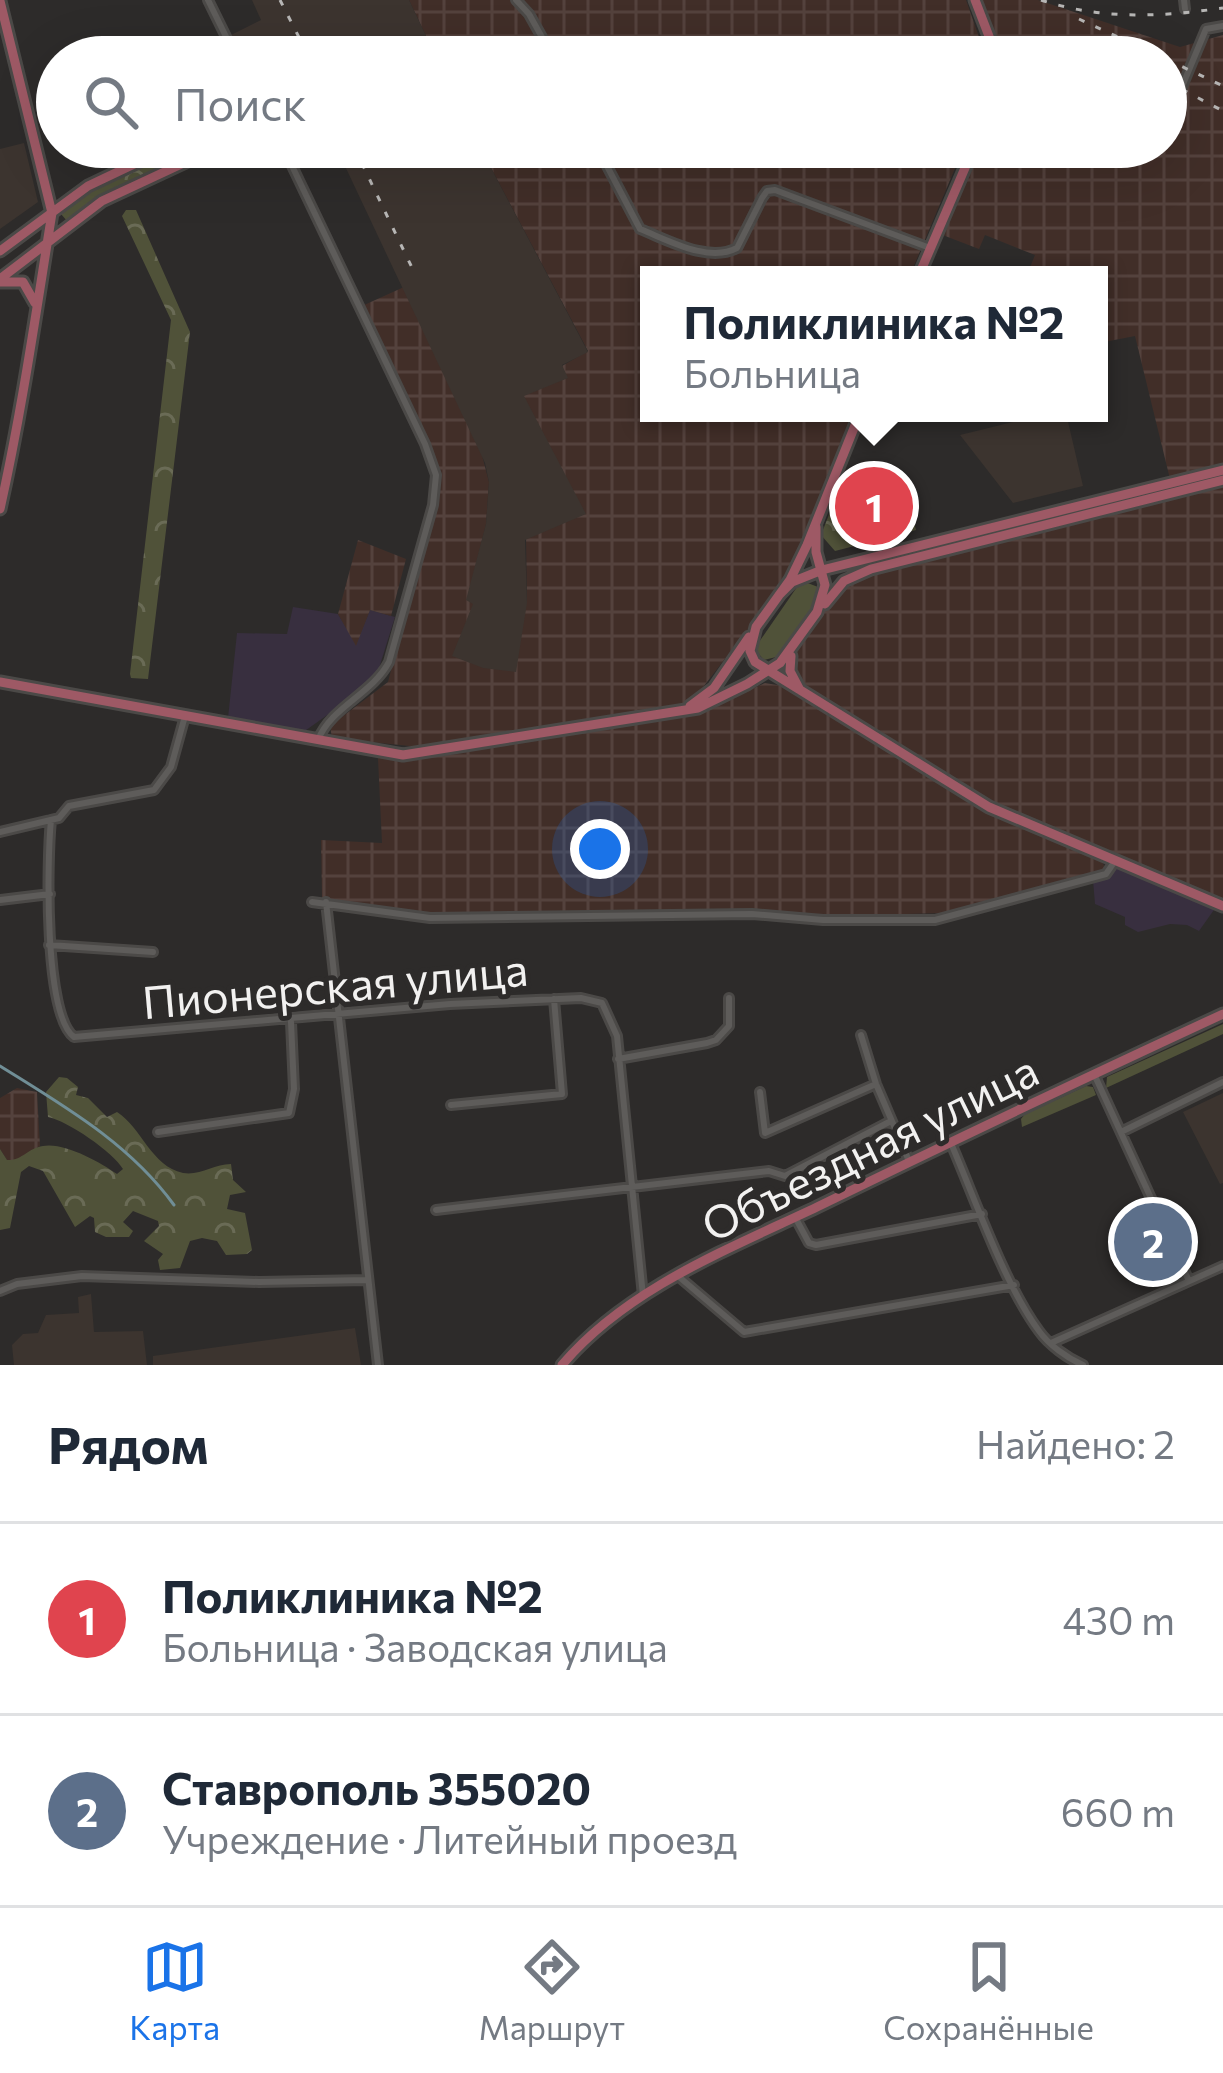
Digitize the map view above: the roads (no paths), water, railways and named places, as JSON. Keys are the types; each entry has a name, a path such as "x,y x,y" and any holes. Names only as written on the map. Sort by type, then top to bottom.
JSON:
{"main road":[{"path":"976,0 990,36"},
{"path":"0,2 36,151"},
{"path":"0,509 22,413 52,213 40,168"},
{"path":"0,251 101,178 123,168"},
{"path":"0,280 102,201 173,168"},
{"path":"923,266 965,168"},
{"path":"0,280 22,282 33,295 35,311"},
{"path":"680,710 713,688 779,595 816,527 857,422"},
{"path":"779,595 799,578 822,570 1223,470"},
{"path":"0,682 403,754 680,710 708,705 771,669 844,581 871,569 1223,480"},
{"path":"816,527 824,596 817,612"},
{"path":"816,552 824,563 838,566"},
{"path":"799,578 817,581 824,596"},
{"path":"756,627 750,651 755,662 989,807 1223,906"},
{"path":"793,647 790,671 803,694"},
{"path":"748,684 763,680 786,684"},
{"name":"Объездная улица","path":"562,1365 602,1326 678,1276 950,1141 1223,1014"}],"street":[{"path":"208,0 226,36"},
{"path":"516,0 542,36"},
{"path":"1187,76 1206,29 1223,26"},
{"path":"293,168 436,475 433,505 389,662 378,682 323,726 318,740"},
{"path":"608,168 640,230 691,248 717,254 737,248 762,198 775,190 930,248"},
{"path":"0,832 51,820 70,806 160,787 171,767 185,716"},
{"path":"51,820 50,945 64,1026 73,1036 68,1047"},
{"path":"312,902 430,918 954,917 1106,874 1115,861"},
{"path":"0,900 50,894"},
{"path":"326,902 378,1365"},
{"path":"50,945 153,952"},
{"path":"451,1105 562,1094 554,998"},
{"name":"Пионерская улица","path":"73,1036 581,998 602,1003 617,1036 619,1059"},
{"path":"643,1296 619,1059 716,1040 729,1026 729,998"},
{"path":"158,1132 289,1113 294,1089 291,1021"},
{"path":"861,1034 876,1084 909,1161"},
{"path":"1094,1074 1189,1281"},
{"path":"1121,1132 1223,1082"},
{"path":"760,1092 765,1133 876,1084"},
{"path":"436,1210 769,1171 784,1176 891,1121"},
{"path":"950,1141 1039,1331 1083,1365"},
{"path":"795,1217 809,1243 816,1245 982,1214"},
{"path":"1051,1343 1223,1266"},
{"path":"0,1291 16,1284 82,1276 367,1280"},
{"path":"678,1276 744,1332 1014,1285"},
{"path":"0,1280 16,1284"}],"waterway":[{"path":"0,1066 116,1144 174,1205"}],"railway":[{"path":"280,0 298,36"},
{"path":"1041,0 1131,15 1223,8"},
{"path":"1079,19 1116,36"},
{"path":"1187,69 1223,86"},
{"path":"1187,92 1223,111"},
{"path":"364,168 416,276"}],"place":[{"name":"Поликлиника №2","path":"874,506"},
{"name":"Ставрополь 355020","path":"1153,1242"}]}
